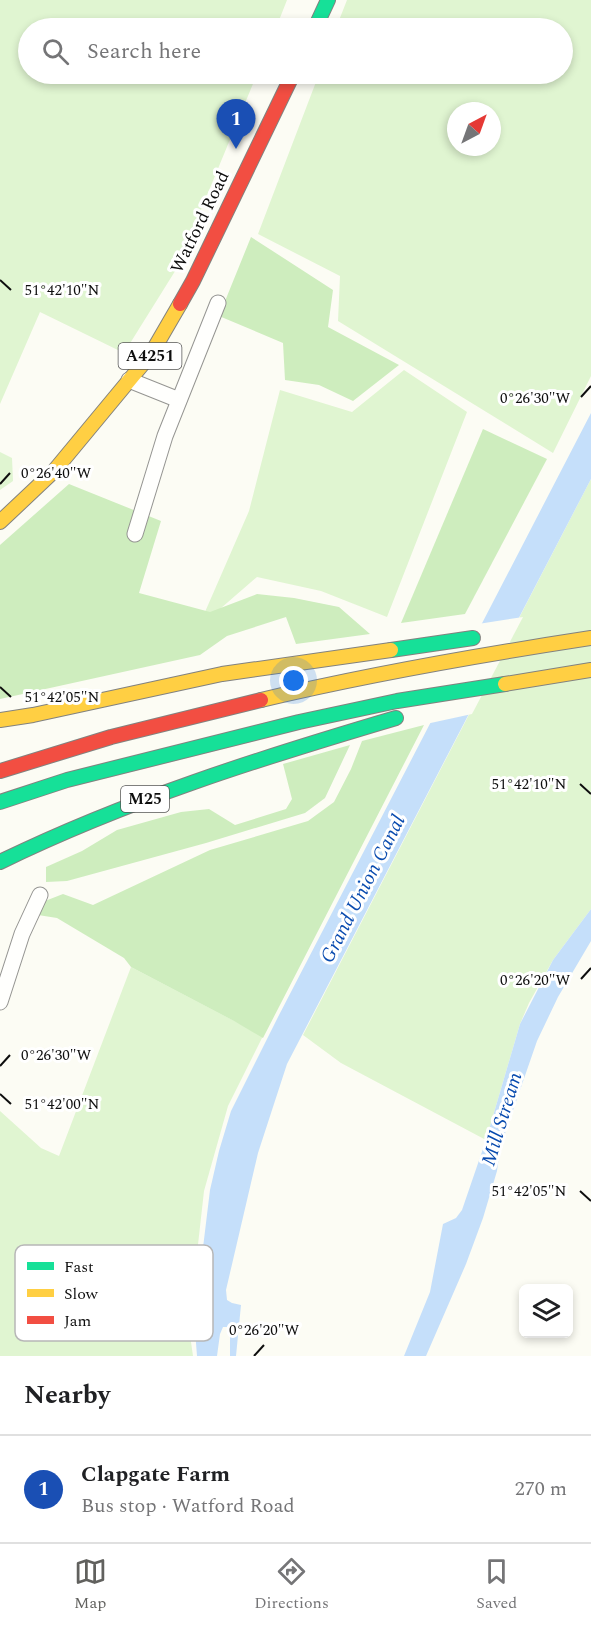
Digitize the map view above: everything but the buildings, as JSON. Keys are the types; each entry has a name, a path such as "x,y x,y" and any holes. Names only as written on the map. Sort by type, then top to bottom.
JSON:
{"main road":[{"path":"320,18 328,0"},
{"name":"Watford Road","path":"0,522 54,471 152,354 193,281 288,84"},
{"path":"0,720 222,674 486,637"},
{"path":"0,771 111,737 303,690 479,655 591,638"},
{"name":"M25","path":"0,802 67,780 299,722 397,701 591,670"},
{"name":"M25","path":"0,862 105,814 230,767 501,685"}],"street":[{"path":"135,534 165,436 218,303"},
{"path":"129,380 179,400"},
{"path":"0,1002 22,934 40,895"}],"green space":[{"path":"0,0 287,0 280,18 18,18 18,84 253,84 177,268 124,353 40,312 0,404"},
{"path":"347,0 591,0 591,376 553,453 338,321 340,276 258,234 315,84 573,84 573,18 340,18"},
{"path":"251,237 333,290 328,327 399,365 353,401 319,385 285,380 283,343 219,316"},
{"path":"404,370 467,412 387,617 321,591 257,577 198,628 249,511 280,390 352,412"},
{"path":"483,429 547,459 465,614 401,623"},
{"path":"0,452 12,458 13,481 0,490"},
{"path":"591,479 591,909 553,960 529,1003 520,1024 486,1140 341,1063 303,1035"},
{"path":"69,484 161,521 139,593 210,612 257,594 294,598 339,607 370,634 296,644 286,617 227,636 200,655 0,699 0,545"},
{"path":"424,725 263,1038 131,967 124,958 57,918 38,915 45,901 63,894 93,905 210,850 308,821 334,802 362,741"},
{"path":"350,745 325,798 305,813 67,881 46,882 46,867 82,851 117,830 181,812 209,809 235,825 286,809 292,799 283,764"},
{"path":"131,967 263,1036 228,1106 204,1191 198,1245 15,1245 15,1341 191,1341 193,1356 0,1356 0,1111 41,1148 59,1156"}],"water":[{"name":"Grand Union Canal","path":"591,413 591,479 287,1064 258,1153 226,1290 227,1300 241,1305 236,1356 230,1356 230,1334 227,1327 223,1327 217,1356 197,1356 196,1341 213,1341 213,1245 203,1245 210,1190 219,1151 231,1111"},
{"name":"Mill Stream","path":"591,909 591,941 558,997 537,1041 500,1148 497,1171 466,1264 426,1356 404,1356 430,1292 443,1224 456,1218 462,1210 486,1140 520,1024 553,960"}],"pier":[{"path":"523,617 472,714 426,724 478,624"}],"traffic: fast":[{"path":"320,18 328,0"},
{"path":"391,650 473,638"},
{"path":"0,802 67,780 299,722 397,701 505,684"},
{"path":"0,862 96,819 195,782 396,718"}],"traffic: slow":[{"path":"0,522 54,471 151,354 180,304"},
{"path":"261,700 425,666 591,638"},
{"path":"0,720 222,674 391,650"},
{"path":"505,684 591,670"}],"traffic: jam":[{"path":"180,304 288,84"},
{"path":"0,771 111,737 261,700"}],"place":[{"name":"Clapgate Farm","path":"236,149"}]}
